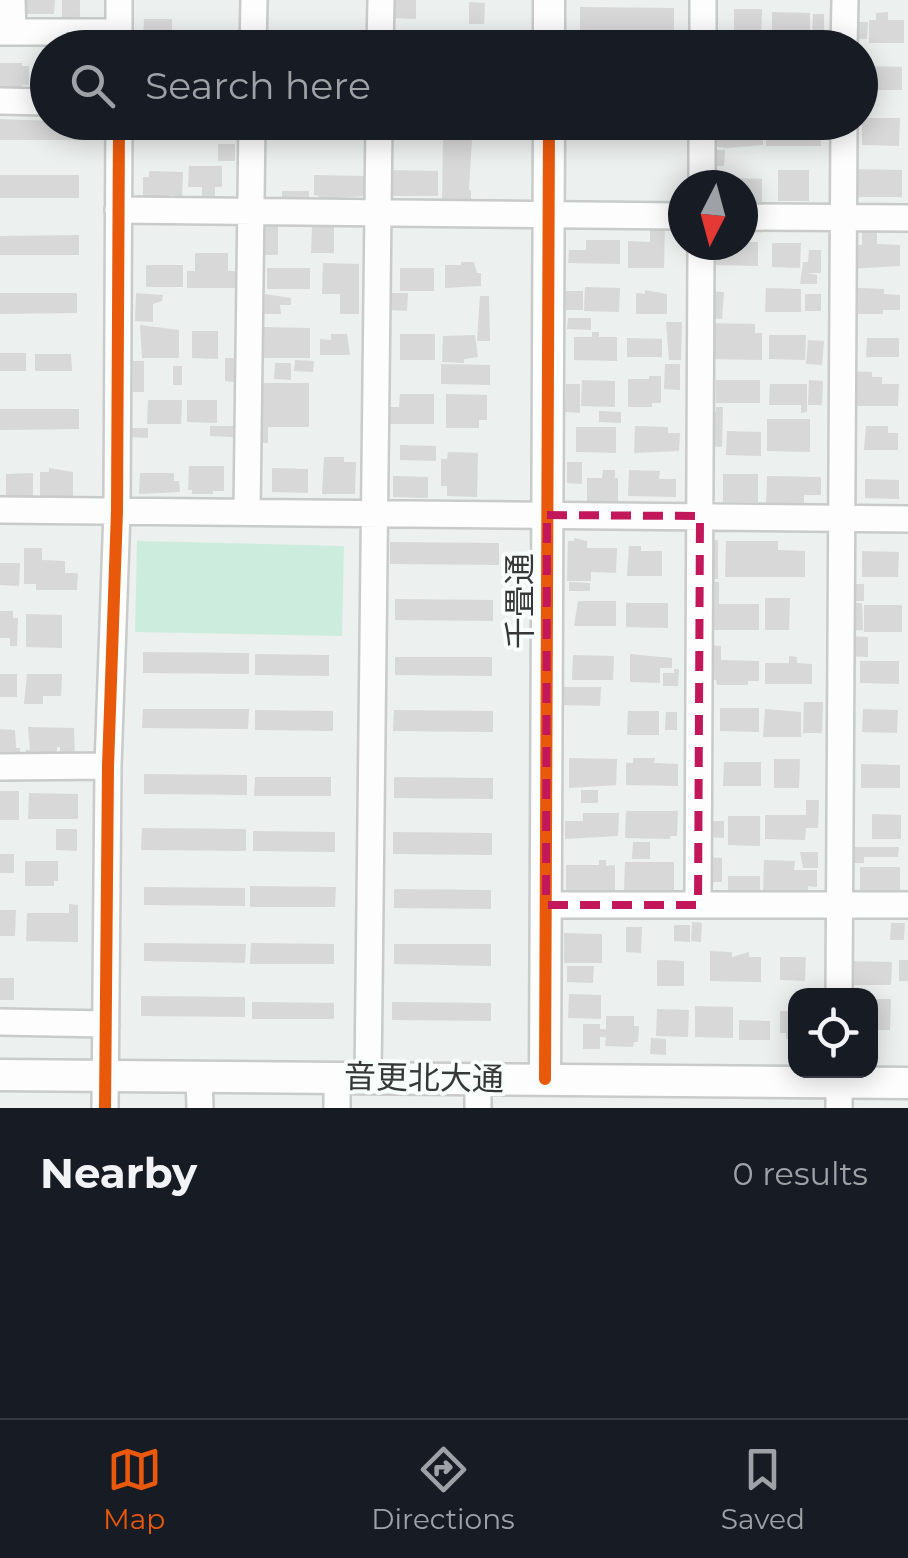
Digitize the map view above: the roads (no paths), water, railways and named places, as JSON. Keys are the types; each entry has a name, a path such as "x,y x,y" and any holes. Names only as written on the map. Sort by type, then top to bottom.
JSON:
{"street":[{"path":"7,32 12,0"},
{"path":"119,0 119,30"},
{"path":"253,30 254,0"},
{"path":"380,0 380,30"},
{"path":"549,30 550,0"},
{"path":"702,30 703,0"},
{"path":"844,0 844,30"},
{"path":"0,101 30,102"},
{"path":"105,1108 108,766 117,511 119,140"},
{"path":"247,512 252,140"},
{"path":"368,1077 379,140"},
{"name":"千畳通","path":"545,1079 549,140"},
{"path":"702,140 702,170"},
{"path":"839,988 844,140"},
{"path":"118,210 668,216"},
{"path":"758,216 908,218"},
{"path":"698,905 702,260"},
{"path":"0,510 908,519"},
{"path":"0,767 108,766"},
{"path":"546,905 908,906"},
{"path":"0,1022 106,1024"},
{"name":"音更北大通","path":"0,1075 368,1077 478,1093 545,1079 839,1087 908,1083"},
{"path":"199,1076 200,1108"},
{"path":"337,1108 338,1077"}]}
